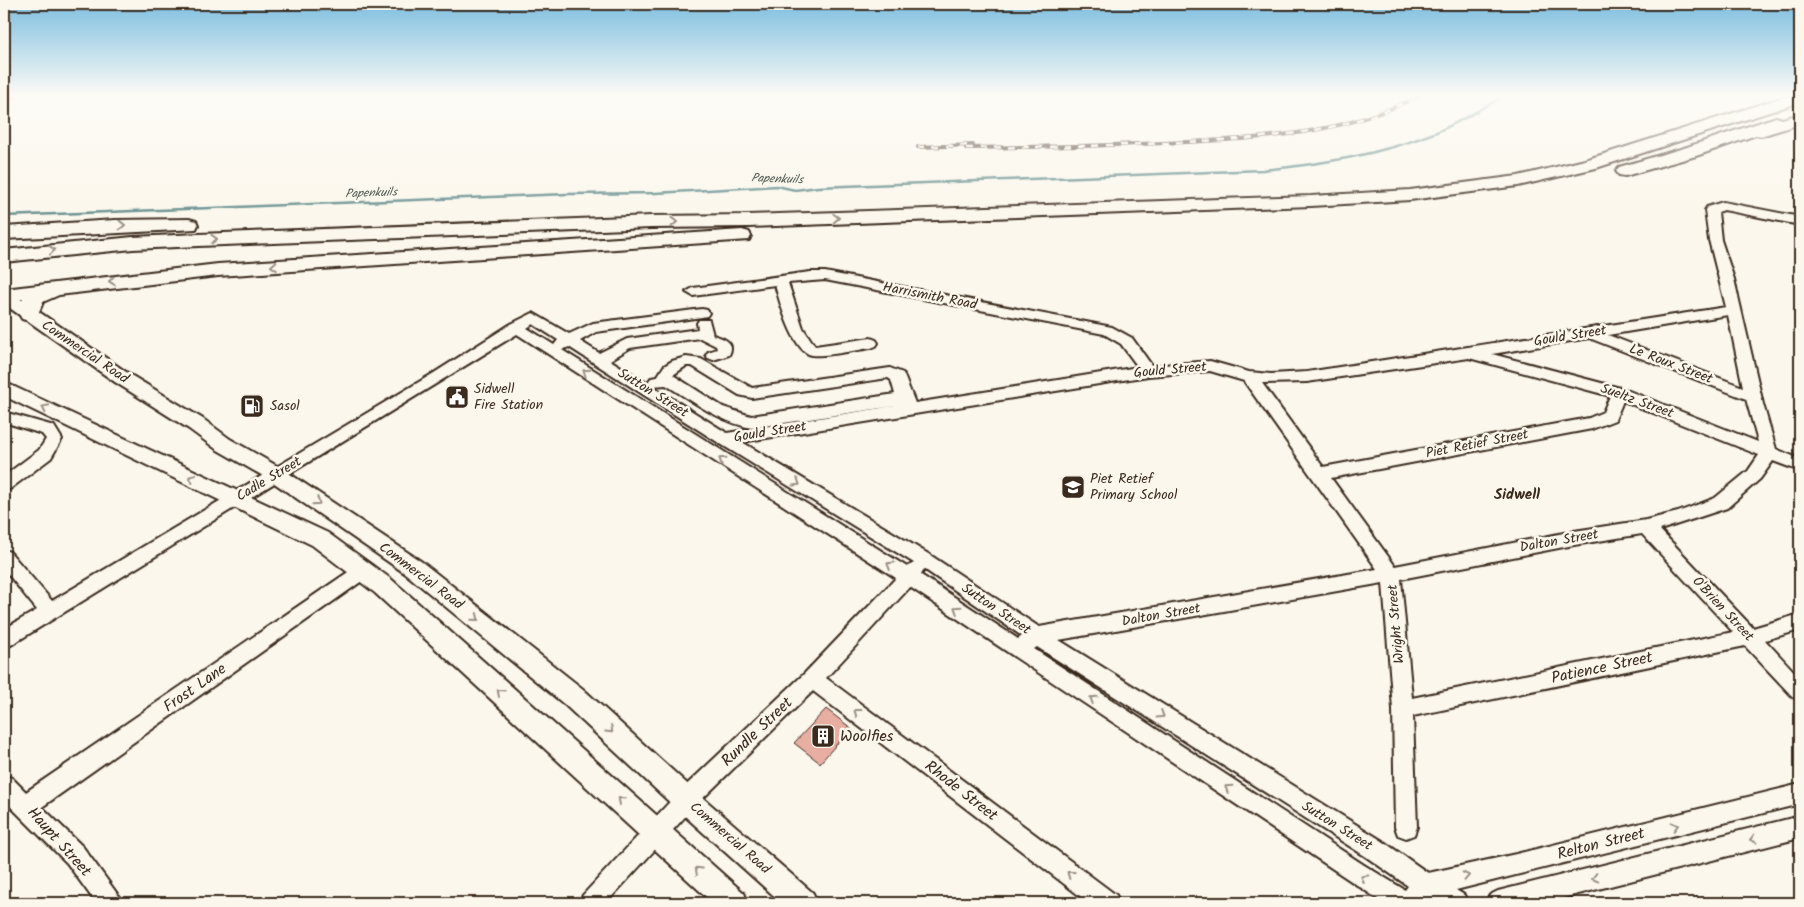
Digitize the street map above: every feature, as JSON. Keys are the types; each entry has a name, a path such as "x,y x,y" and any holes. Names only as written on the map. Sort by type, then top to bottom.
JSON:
{"highway":[{"path":"1652,145 1668,138"},
{"path":"4,233 115,226 330,226 748,221 1391,197 1518,181 1590,164 1673,138"},
{"path":"1690,152 1730,138"},
{"path":"4,272 122,260 187,256 1188,220 1403,210 1448,206 1529,194 1590,181 1736,138"},
{"path":"4,256 133,243 651,222"},
{"path":"4,295 149,277 286,265 742,236"},
{"path":"29,314 29,306 33,299 43,293 64,287"}],"main road":[{"name":"Commercial Road","path":"4,295 122,378 196,424 223,444 276,475 414,568 574,697 686,800 803,903"},
{"path":"4,388 320,539 383,586 734,903"}],"street":[{"path":"1769,452 1753,396 1710,212 1713,208 1724,206 1800,221"},
{"name":"Harrismith Road","path":"702,313 696,292 810,276 825,276 1108,330 1117,333 1130,342 1148,370"},
{"path":"780,280 796,329 809,349 814,351 870,343"},
{"name":"Gould Street","path":"726,439 907,403 1148,370 1210,366 1249,377 1271,379 1307,377 1469,353 1732,310"},
{"path":"553,351 569,340 593,328 702,313 704,333 708,338 721,342 724,345 724,352 713,355"},
{"name":"Sutton Street","path":"533,318 726,439 1052,638 1456,903"},
{"name":"Cadle Street","path":"4,639 533,318"},
{"name":"Sutton Street","path":"516,327 909,578 1407,903"},
{"path":"599,359 627,344 704,333"},
{"name":"Le Roux Street","path":"1589,333 1753,396"},
{"name":"Sueltz Street","path":"1469,353 1619,393 1800,465"},
{"path":"646,388 664,378 671,368 680,362 689,361 696,362 744,391 752,393 890,373 898,377 907,403 751,422 737,420 724,415 680,386 664,378"},
{"name":"Wright Street","path":"1249,377 1391,574 1403,709 1406,827"},
{"name":"Piet Retief Street","path":"1319,474 1592,423 1609,416 1619,393"},
{"path":"4,417 48,430 54,439 45,454 4,486"},
{"path":"680,433 696,420"},
{"name":"Dalton Street","path":"1019,650 1052,638 1574,538 1646,527 1680,518 1721,502 1754,475 1769,452"},
{"path":"752,479 769,465"},
{"name":"O'Brien Street","path":"1646,527 1800,691"},
{"path":"4,557 49,610"},
{"name":"Rundle Street","path":"591,903 686,800 812,679 924,560"},
{"name":"Frost Lane","path":"26,805 363,571"},
{"name":"Patience Street","path":"1403,709 1749,637 1800,622"},
{"path":"1040,664 1052,638"},
{"name":"Rhode Street","path":"812,679 1108,903"},
{"name":"Haupt Street","path":"4,785 75,855 110,903"},
{"name":"Relton Street","path":"1426,885 1516,866 1800,794"},
{"path":"1498,903 1556,895 1800,827"},
{"path":"1407,903 1426,885"}],"building":[{"name":"Woolfies","path":"826,709 851,728 820,763 794,743"}],"waterway":[{"name":"Papenkuils","path":"4,216 568,194 655,193 777,186 795,190 818,187 1263,170 1306,165 1371,153 1420,138"}],"railway":[{"path":"966,148 1048,147 1240,138"},
{"path":"918,147 973,145"}],"place":[{"name":"Sidwell Fire Station","path":"457,397"},
{"name":"Sasol","path":"252,406"},
{"name":"Piet Retief Primary School","path":"1073,487"},
{"name":"Woolfies","path":"823,736"}],"district":[{"name":"Sidwell","path":"1517,495"}]}
